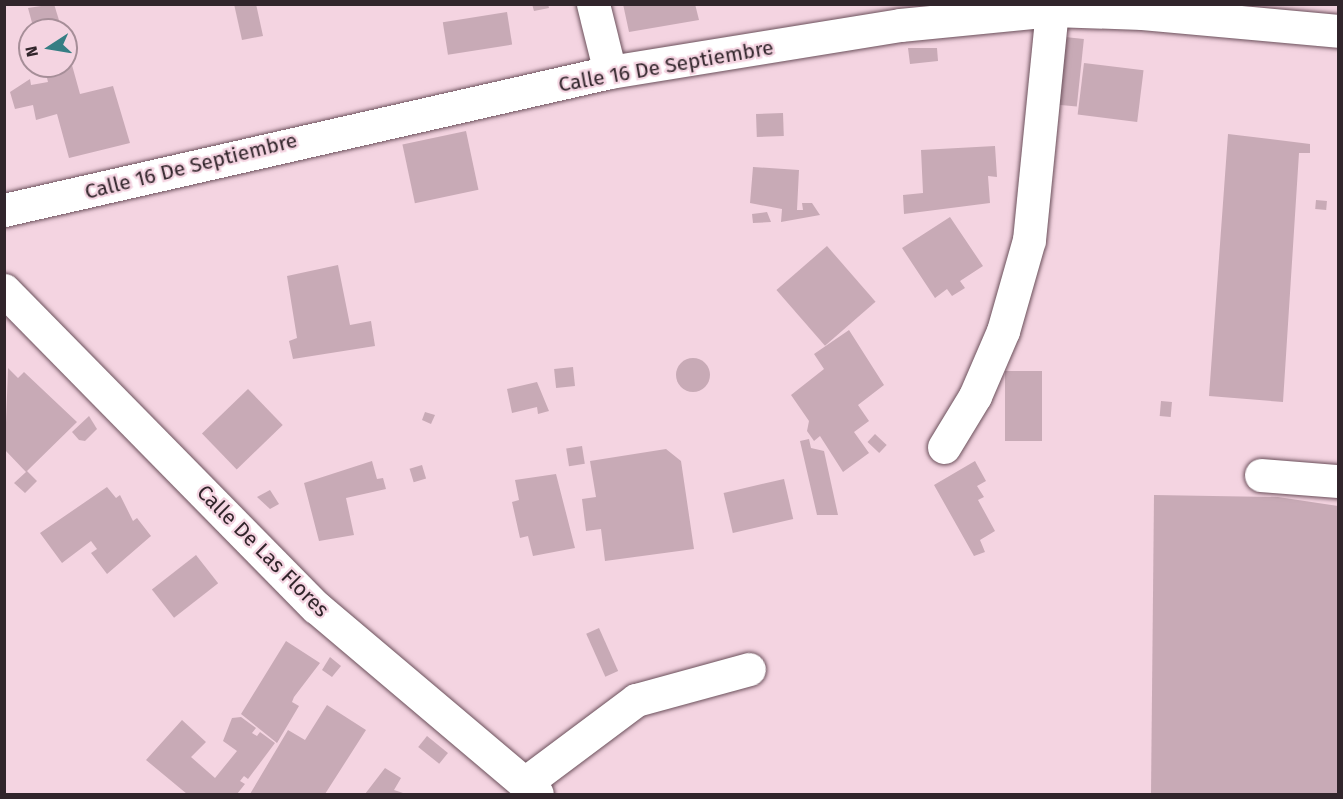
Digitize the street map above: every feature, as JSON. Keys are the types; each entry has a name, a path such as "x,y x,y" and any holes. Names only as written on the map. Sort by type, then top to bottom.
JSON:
{"street":[{"path":"593,4 610,72"},
{"path":"944,447 975,396 1003,331 1029,240 1045,124 1052,10"},
{"name":"Calle 16 De Septiembre","path":"4,210 610,72 900,25 1052,10 1142,13 1338,31"},
{"name":"Calle De Las Flores","path":"4,290 316,607 531,789"},
{"path":"1261,475 1338,481"},
{"path":"531,789 636,700 750,669"}],"building":[{"path":"54,4 58,18 31,18 28,8"},
{"path":"234,4 256,4 263,36 242,40"},
{"path":"532,4 548,4 549,8 534,11"},
{"path":"623,4 695,4 699,20 629,32"},
{"path":"507,12 512,45 448,55 443,22"},
{"path":"1065,37 1084,39 1077,107 1058,105"},
{"path":"908,48 937,48 938,61 910,64"},
{"path":"1084,63 1144,70 1137,122 1078,115"},
{"path":"47,78 76,78 80,94 113,86 130,143 69,158 57,114 36,120 33,105 15,109 10,92 30,79 31,85 48,82"},
{"path":"783,113 784,136 757,137 756,114"},
{"path":"466,131 478,190 415,203 402,145"},
{"path":"1228,134 1310,144 1310,153 1299,153 1283,402 1209,396"},
{"path":"995,146 997,177 988,176 990,203 904,214 903,195 923,193 921,150"},
{"path":"753,167 799,170 797,210 803,210 802,203 812,203 820,215 781,222 782,209 750,203"},
{"path":"1316,200 1327,201 1326,210 1315,209"},
{"path":"767,212 771,222 753,223 752,214"},
{"path":"950,217 983,266 960,281 965,288 952,296 947,289 935,298 902,248"},
{"path":"827,246 876,302 825,346 776,290"},
{"path":"338,265 350,325 371,321 375,346 293,359 289,341 297,338 287,276"},
{"path":"849,330 884,385 858,405 869,421 854,432 869,453 843,472 820,436 814,441 807,431 809,421 791,395 824,369 814,354"},
{"path":"693,358 705,363 710,375 705,387 693,392 681,387 676,375 681,363"},
{"path":"573,367 575,386 556,388 554,369"},
{"path":"8,368 18,378 24,372 77,422 27,471 37,481 25,493 14,483 26,472 5,450"},
{"path":"1005,371 1042,371 1042,441 1005,441"},
{"path":"537,382 549,411 538,414 537,407 512,413 507,389"},
{"path":"248,389 283,425 237,469 202,433"},
{"path":"1161,401 1172,402 1171,417 1160,416"},
{"path":"425,412 435,415 431,424 422,420"},
{"path":"89,416 97,429 85,441 79,440 72,432"},
{"path":"875,434 887,445 879,453 867,442"},
{"path":"809,439 811,448 824,451 838,515 817,515 800,441"},
{"path":"582,446 585,464 569,466 566,449"},
{"path":"666,449 681,461 694,549 605,561 601,529 586,531 582,499 596,497 590,461"},
{"path":"372,461 377,479 383,478 386,489 346,498 354,535 319,541 304,483"},
{"path":"975,461 986,481 977,486 984,497 978,500 995,531 980,540 985,552 974,556 934,485"},
{"path":"422,465 426,478 414,482 410,469"},
{"path":"556,474 575,548 533,556 528,536 520,538 512,502 519,500 515,480"},
{"path":"784,479 793,519 733,533 724,493"},
{"path":"107,487 116,498 120,495 133,521 137,518 151,536 107,574 91,553 97,549 91,541 62,563 40,533"},
{"path":"270,490 279,504 270,509 257,497"},
{"path":"1154,495 1278,497 1338,506 1338,794 1151,794"},
{"path":"196,555 218,583 174,618 152,589"},
{"path":"599,628 618,671 605,677 586,634"},
{"path":"286,641 320,663 294,697 292,702 299,706 277,743 241,714"},
{"path":"330,657 341,666 332,677 322,670"},
{"path":"327,705 366,730 325,794 250,794 288,730 305,740"},
{"path":"241,717 256,728 252,733 257,736 260,732 275,743 248,779 244,776 240,781 245,784 237,794 187,794 146,760 182,720 206,742 191,757 215,778 237,751 223,741 232,718"},
{"path":"427,736 448,753 439,764 418,747"},
{"path":"385,768 401,778 394,790 406,794 365,794"}]}
